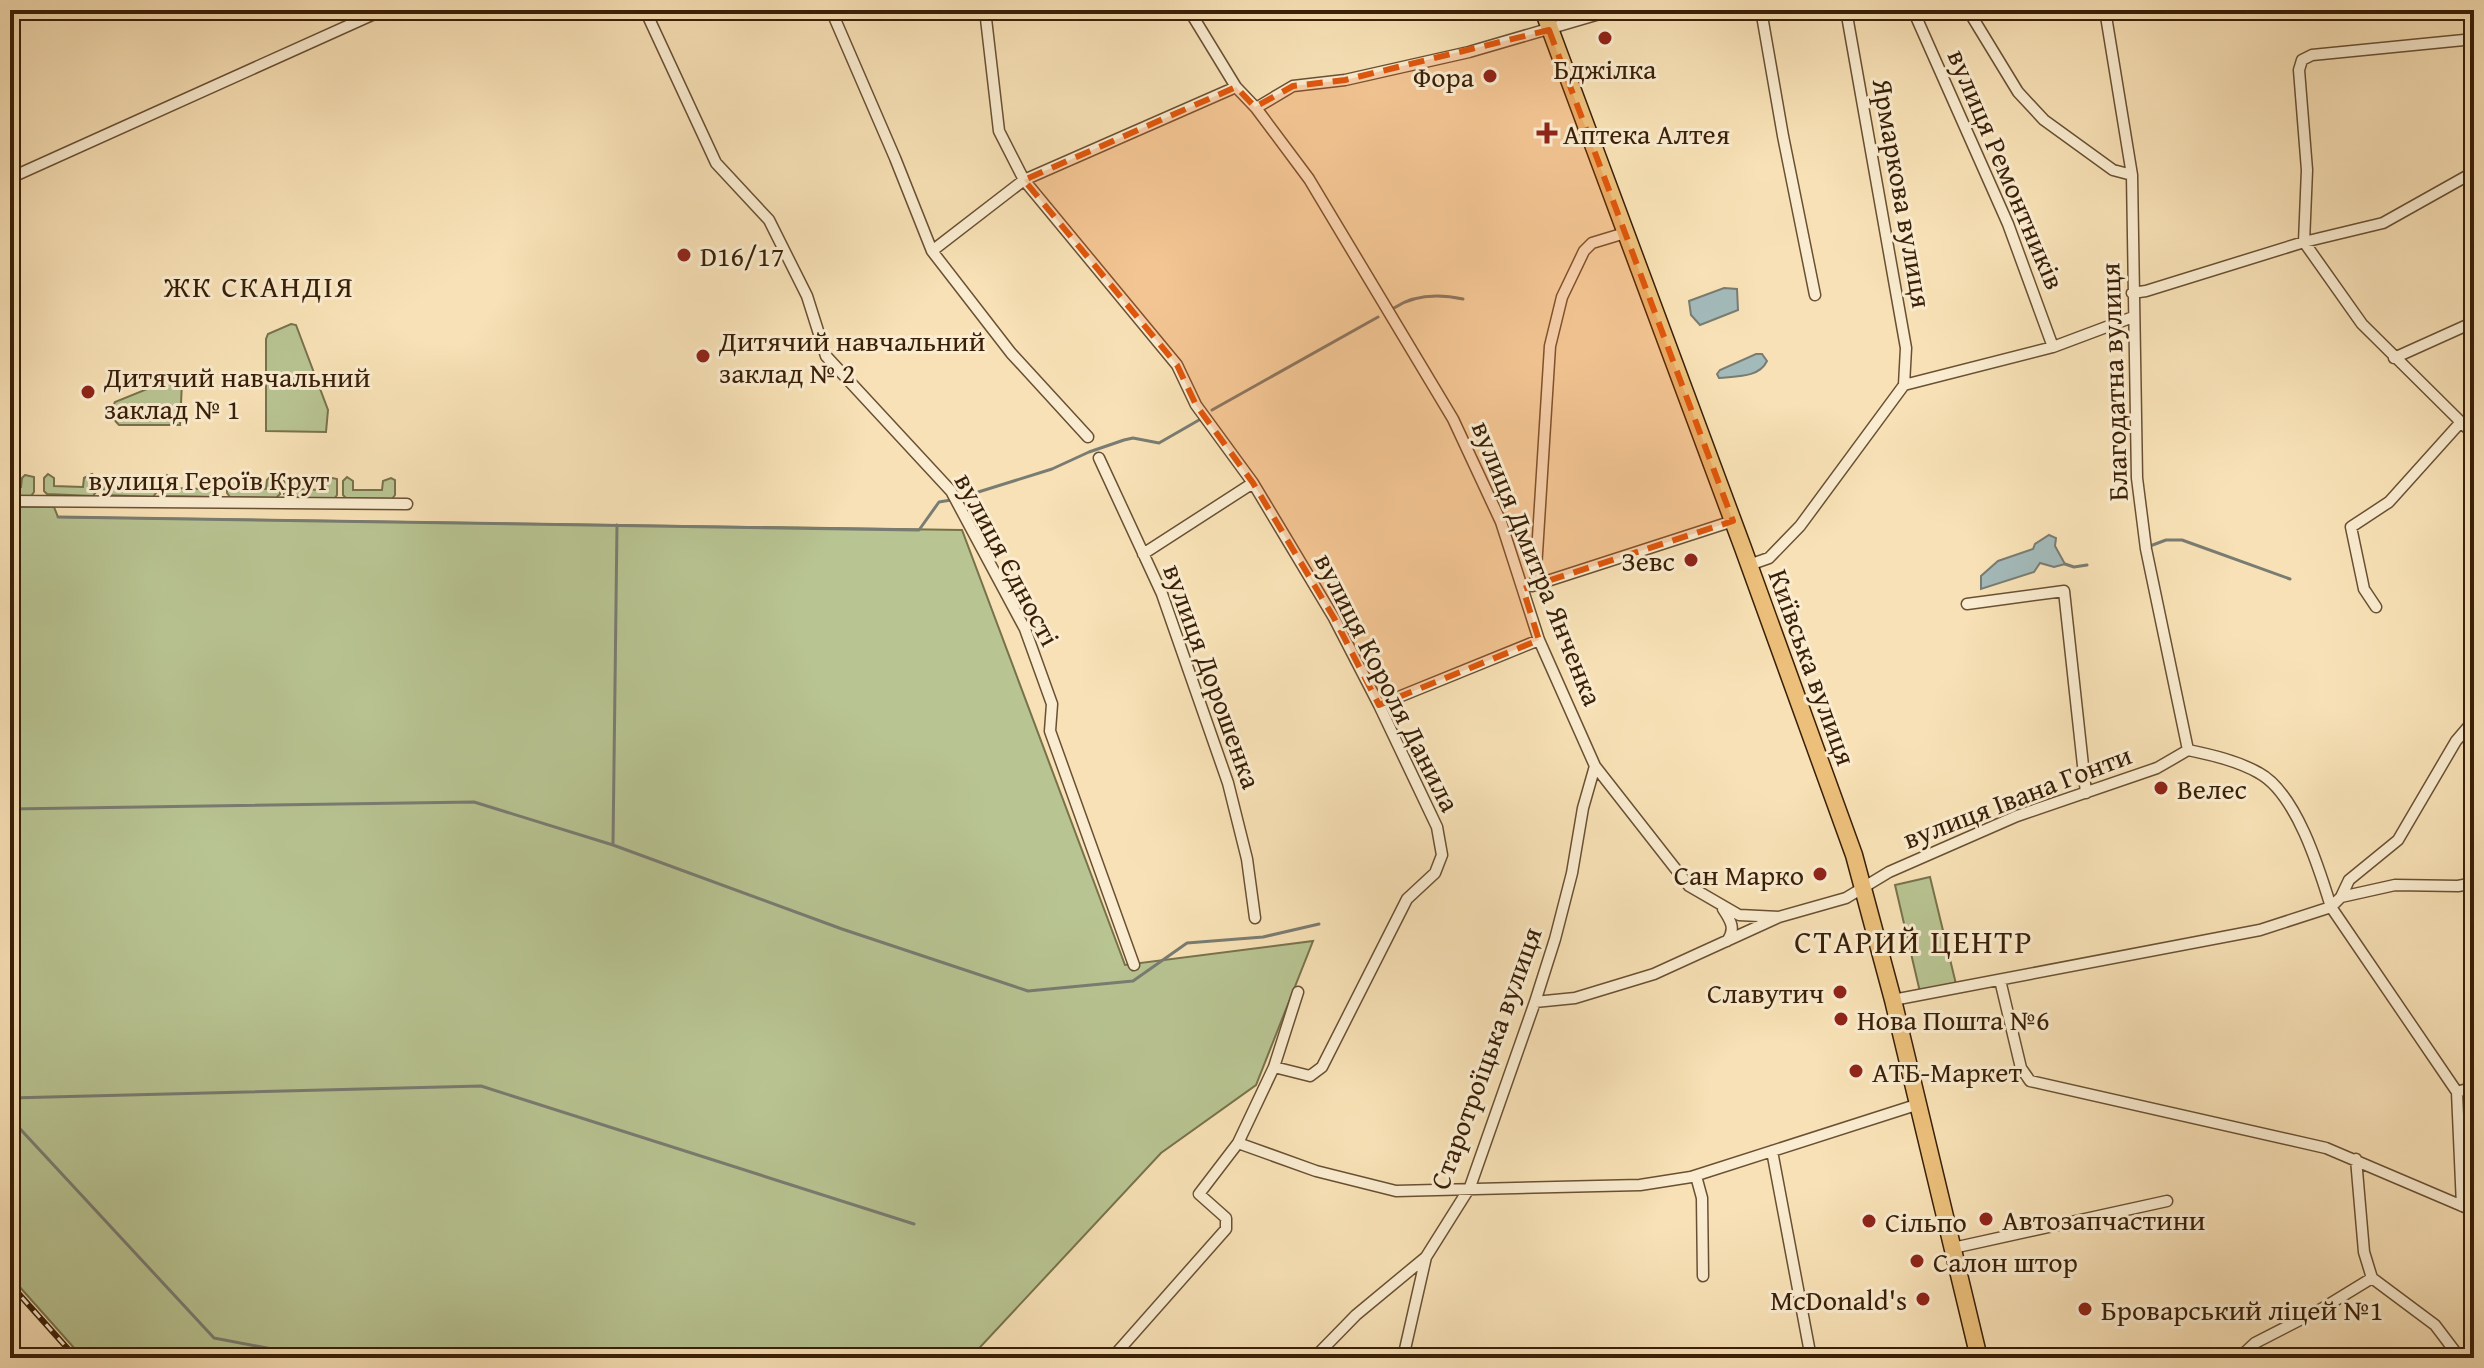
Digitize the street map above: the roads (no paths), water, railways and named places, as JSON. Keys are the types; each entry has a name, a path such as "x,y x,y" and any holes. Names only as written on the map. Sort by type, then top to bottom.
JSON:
{"main road":[{"name":"Київська вулиця","path":"1543,10 1733,521 1864,887 1979,1358"}],"street":[{"path":"10,178 383,10"},
{"name":"вулиця Єдності","path":"645,10 716,163 769,220 807,296 826,356 951,491 1025,629 1052,704 1050,731 1134,965"},
{"path":"831,10 932,251 1011,353 1088,437"},
{"name":"вулиця Короля Данила","path":"985,10 996,119 1024,180 1177,365 1196,405 1253,483 1334,618 1437,827 1442,855 1435,873 1407,899 1322,1067 1310,1076 1274,1067"},
{"name":"вулиця Дмитра Янченка","path":"1189,10 1236,87 1256,108 1309,179 1453,419 1501,522 1539,640 1595,766 1689,886 1739,915 1779,917"},
{"path":"1256,108 1293,86 1345,80 1469,52 1613,10"},
{"path":"1761,10 1815,295"},
{"name":"Ярмаркова вулиця","path":"1846,10 1906,348 1904,385"},
{"name":"вулиця Ремонтників","path":"1913,10 2008,224 2053,347"},
{"path":"1968,10 2018,92 2044,120 2113,170 2132,175"},
{"name":"Благодатна вулиця","path":"2105,10 2132,175 2132,293 2139,493 2146,549 2188,750"},
{"path":"2474,39 2312,55 2302,60 2299,70 2307,170 2304,242 2357,318 2474,435"},
{"path":"932,251 1024,180 1236,87"},
{"path":"2132,293 2304,242 2383,223 2474,172"},
{"path":"1535,585 1550,346 1562,297 1584,251 1592,243 1625,233"},
{"path":"1749,565 1769,558 1800,526 1904,385 2053,347 2133,317"},
{"path":"2394,358 2474,322"},
{"path":"2376,607 2364,589 2351,527 2389,502 2460,423"},
{"name":"вулиця Дорошенка","path":"1099,458 1162,594 1228,783 1247,859 1255,918"},
{"path":"1143,554 1253,483"},
{"name":"вулиця Героїв Крут","path":"10,501 407,504"},
{"path":"1523,589 1733,521"},
{"path":"1967,604 2064,591 2086,793"},
{"path":"1379,705 1539,640"},
{"path":"1893,1000 2260,930 2331,907 2341,897 2349,880 2398,840 2456,741 2474,720"},
{"path":"2188,750 2261,774 2280,789 2298,824 2331,907 2457,1092 2462,1206"},
{"name":"вулиця Івана Гонти","path":"1779,917 1846,898 1889,872 2017,816 2157,768 2188,750"},
{"name":"Старотроїцька вулиця","path":"1403,1358 1426,1257 1470,1187 1535,1002 1562,913 1583,808 1595,766"},
{"path":"2341,897 2395,885 2458,886 2474,883"},
{"path":"1721,906 1733,930 1726,943"},
{"path":"1535,1002 1575,998 1654,974 1779,917"},
{"path":"2000,980 2021,1068 2030,1081 2326,1148 2474,1211"},
{"path":"1112,1358 1226,1229 1226,1218 1199,1194 1238,1143 1274,1067 1298,992"},
{"path":"2457,1092 2474,1087"},
{"path":"1238,1143 1316,1171 1396,1191 1640,1185 1696,1176 1919,1104"},
{"path":"1772,1151 1811,1358"},
{"path":"2356,1159 2364,1252 2372,1278 2435,1325 2460,1358"},
{"path":"1696,1176 1702,1198 1703,1276"},
{"path":"1953,1248 2167,1201"},
{"path":"1314,1358 1356,1315 1426,1257"},
{"path":"2239,1358 2255,1343 2323,1308 2372,1278"}],"water":[{"path":"1724,288 1737,289 1738,310 1700,325 1691,315 1689,301"},
{"path":"1762,354 1767,361 1759,371 1719,378 1717,374 1720,370"},
{"path":"2049,535 2056,538 2055,546 2065,564 2054,567 2040,563 2034,572 1981,589 1981,576 1998,561 2033,549 2035,544"}],"waterway":[{"path":"1394,308 1427,296 1463,299"},
{"path":"1212,410 1378,317"},
{"path":"959,498 1052,469 1124,440 1133,438 1159,443 1199,420"},
{"path":"58,517 919,530 939,502 951,500"},
{"path":"613,845 617,525"},
{"path":"2150,546 2166,540 2182,540 2290,579"},
{"path":"2065,564 2074,567 2087,565"},
{"path":"10,809 474,802 613,845 842,929 1028,991 1133,981 1187,943 1263,937 1319,924"},
{"path":"10,1098 481,1086 914,1224"},
{"path":"10,1118 214,1338 319,1358"}],"railway":[{"path":"10,1284 76,1358"}],"place":[{"name":"Бджілка","path":"1605,38"},
{"name":"Фора","path":"1490,76"},
{"name":"Аптека Алтея","path":"1547,133"},
{"name":"D16/17","path":"684,255"},
{"name":"Дитячий навчальний заклад № 2","path":"703,356"},
{"name":"Дитячий навчальний заклад № 1","path":"88,392"},
{"name":"Зевс","path":"1691,560"},
{"name":"Велес","path":"2161,788"},
{"name":"Сан Марко","path":"1820,874"},
{"name":"Славутич","path":"1840,992"},
{"name":"Нова Пошта №6","path":"1841,1019"},
{"name":"АТБ-Маркет","path":"1856,1071"},
{"name":"Автозапчастини","path":"1986,1219"},
{"name":"Сільпо","path":"1869,1221"},
{"name":"Салон штор","path":"1917,1261"},
{"name":"McDonald's","path":"1923,1299"},
{"name":"Броварський ліцей №1","path":"2085,1309"}],"district":[{"name":"ЖК СКАНДІЯ","path":"259,286"},
{"name":"СТАРИЙ ЦЕНТР","path":"1914,941"}]}
